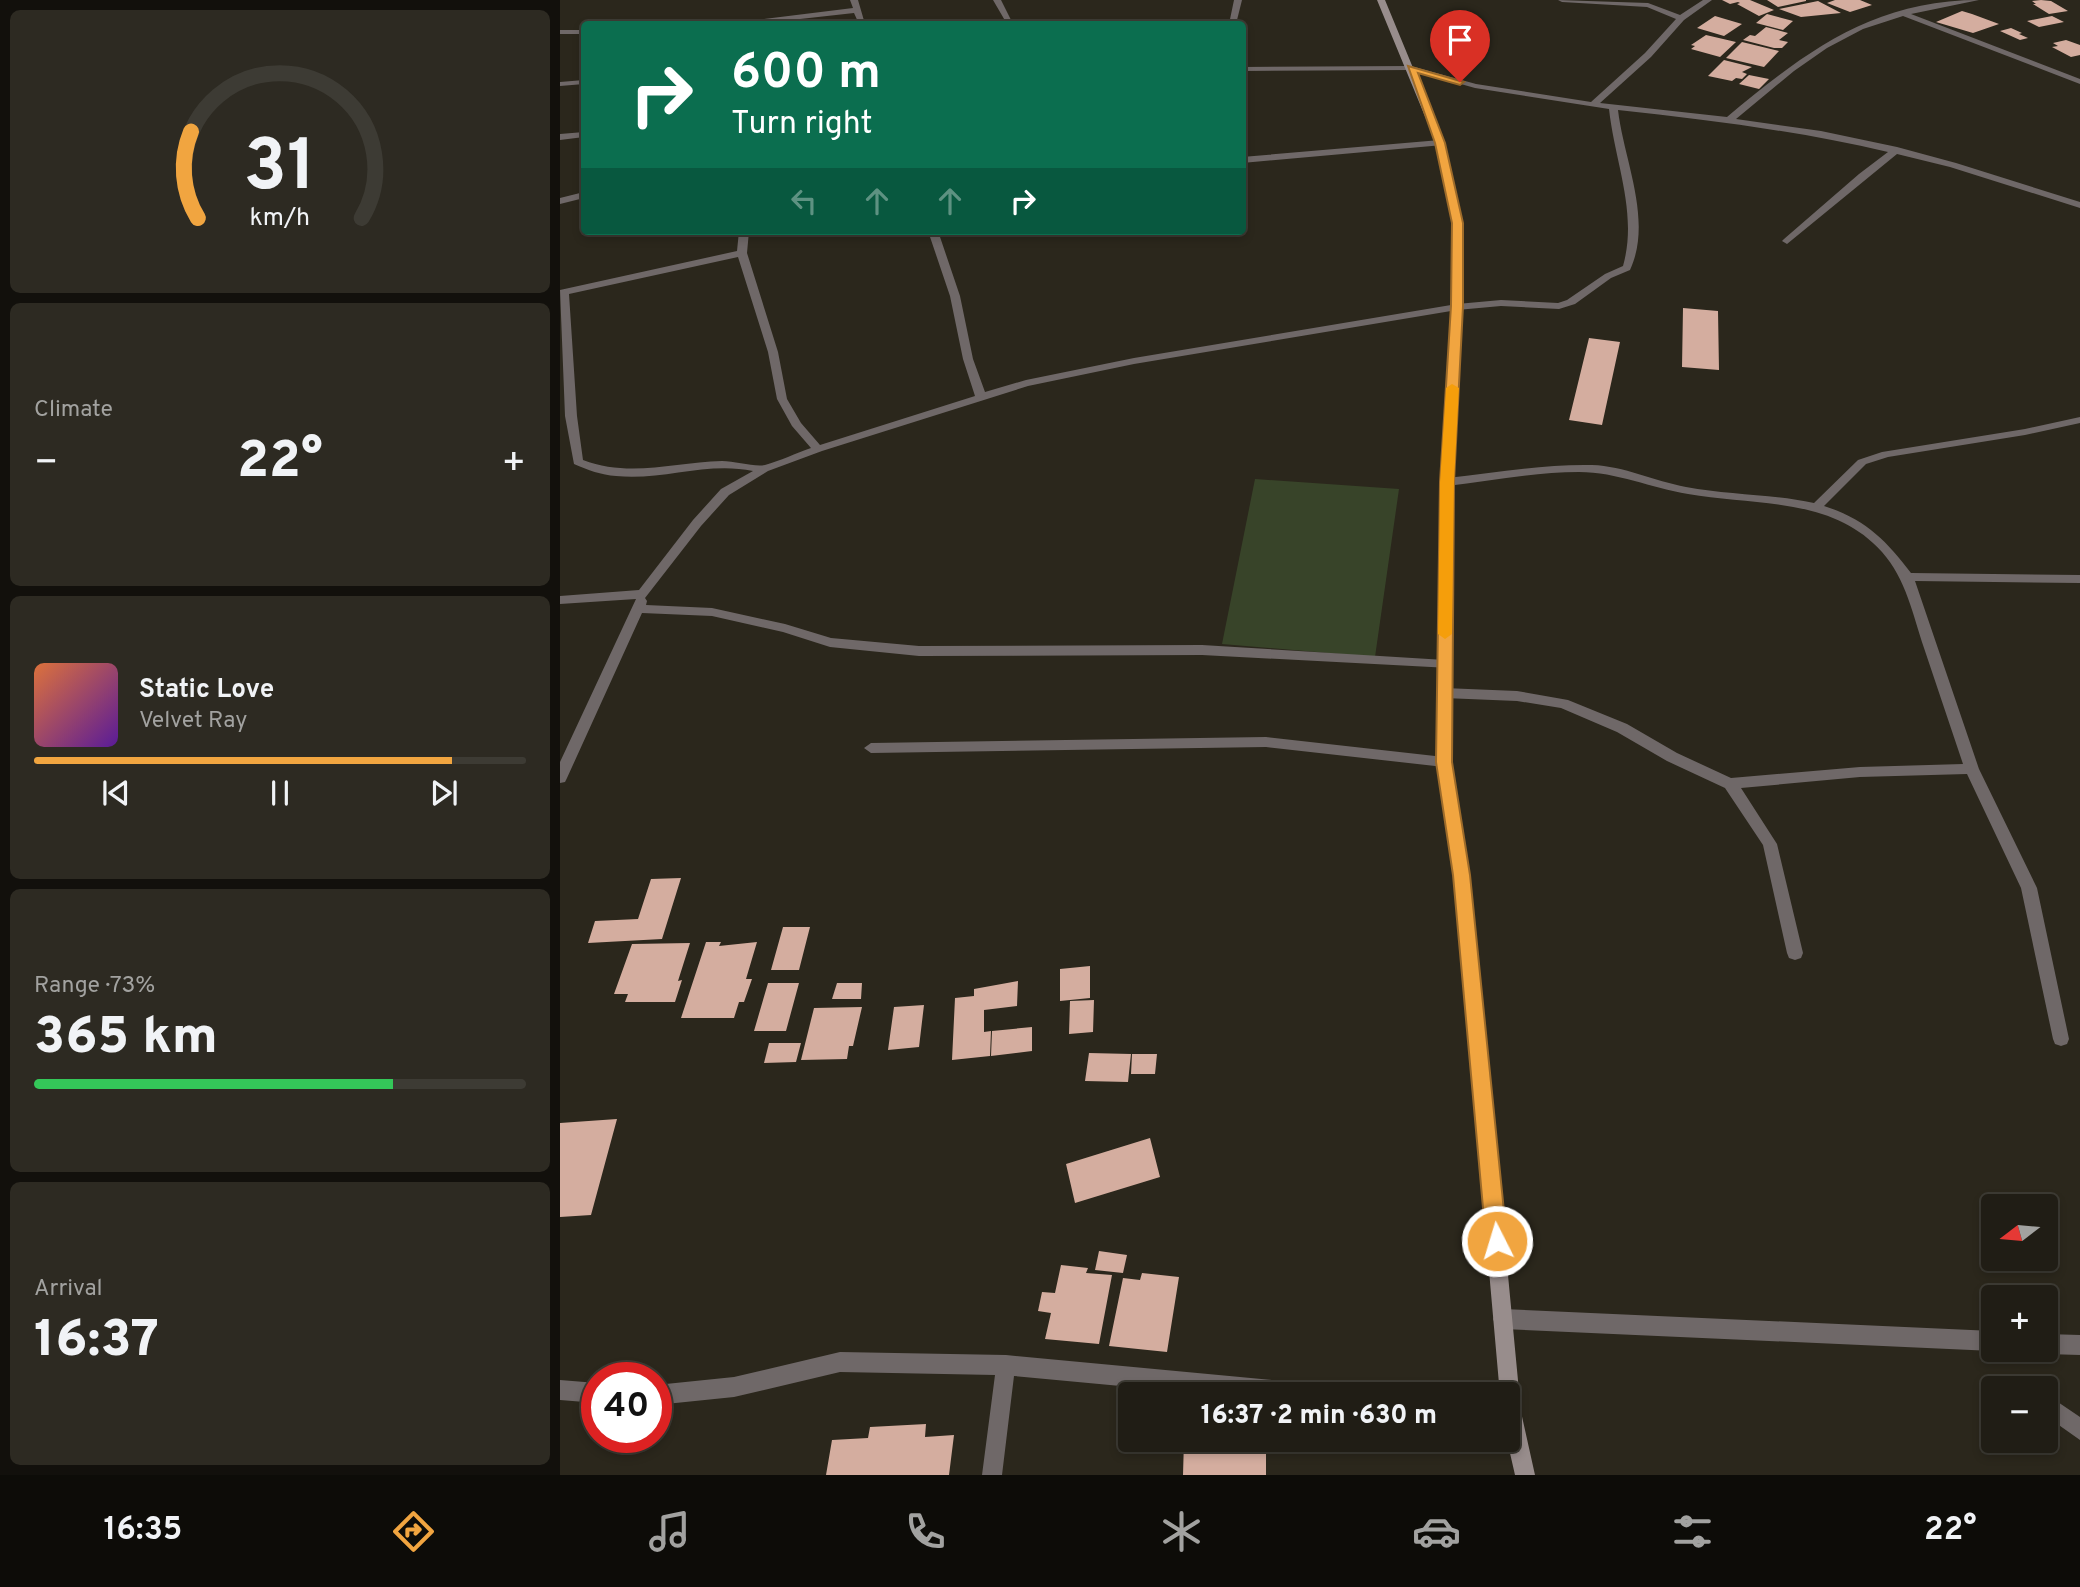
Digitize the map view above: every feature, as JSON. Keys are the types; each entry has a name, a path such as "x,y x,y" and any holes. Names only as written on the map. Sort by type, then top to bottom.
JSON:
{"street":[{"path":"854,0 861,21"},
{"path":"997,0 1008,21"},
{"path":"1233,21 1238,0"},
{"path":"1381,0 1440,143 1457,223 1457,306 1447,482 1444,762 1462,875 1508,1382"},
{"path":"1562,0 1648,5 1681,18"},
{"path":"1592,105 1648,55 1681,18 1707,0"},
{"path":"1729,120 1815,51 1862,27 1905,14 1975,0"},
{"path":"765,21 858,10"},
{"path":"1905,14 2080,82"},
{"path":"560,32 581,32"},
{"path":"1246,69 1411,68 1475,86 1592,105 1729,120 1821,134 1896,150 2080,205"},
{"path":"560,84 581,82"},
{"path":"560,778 639,609 643,594 724,492 764,469 818,449 1026,383 1134,361 1457,306 1501,303 1559,306 1571,302 1608,276 1627,268 1633,221 1630,186 1614,129 1613,107"},
{"path":"560,137 581,135"},
{"path":"1246,160 1440,143"},
{"path":"1787,241 1896,150"},
{"path":"560,201 581,196"},
{"path":"744,235 742,253 773,352 782,400 796,424 818,449"},
{"path":"934,235 956,296 968,359 981,396"},
{"path":"742,253 562,292 571,416 578,462 590,468 628,472 737,464 764,469"},
{"path":"1818,506 1862,462 1886,454 2025,432 2080,420"},
{"path":"1447,482 1598,469 1686,490 1818,506 1852,520 1870,533 1900,565 1907,577 1972,769 2029,888 2061,1039"},
{"path":"1907,577 2080,579"},
{"path":"560,600 643,594"},
{"path":"639,609 712,612 785,628 830,642 919,651 1202,649 1445,665"},
{"path":"1444,693 1517,696 1563,703 1622,728 1672,757 1730,784 1860,772 1972,769"},
{"path":"871,748 1266,742 1444,762"},
{"path":"1730,784 1770,844 1795,953"},
{"path":"1503,1318 1981,1340"},
{"path":"2058,1344 2080,1345"},
{"path":"672,1393 734,1387 840,1362 1006,1365 1186,1382"},
{"path":"992,1475 1006,1365"},
{"path":"560,1390 581,1392"},
{"path":"2058,1413 2080,1430"},
{"path":"1520,1452 1525,1475"}],"green space":[{"path":"1255,479 1399,489 1375,657 1222,644"}],"building":[{"path":"1722,0 1750,0 1774,10 1759,16 1737,4 1740,3 1738,2 1730,4"},
{"path":"1767,0 1806,0 1806,1 1778,7"},
{"path":"1835,0 1860,0 1872,5 1850,12 1827,3"},
{"path":"1818,1 1841,13 1801,17 1779,9"},
{"path":"2032,1 2051,1 2068,11 2049,14"},
{"path":"1962,11 1999,24 1973,33 1936,22"},
{"path":"1767,14 1793,21 1783,30 1756,23"},
{"path":"1715,16 1742,24 1724,36 1697,28"},
{"path":"2052,16 2064,22 2039,27 2027,21"},
{"path":"1766,27 1788,33 1779,40 1788,42 1782,48 1774,48 1743,40 1750,35 1755,36"},
{"path":"2011,28 2028,38 2020,40 2000,31"},
{"path":"1706,35 1736,42 1720,57 1691,49 1695,46 1691,45"},
{"path":"2066,40 2080,45 2080,55 2071,57 2052,47 2058,46 2053,43"},
{"path":"1742,42 1779,51 1764,67 1726,58"},
{"path":"1724,60 1752,67 1742,72 1747,74 1742,79 1736,78 1732,81 1708,76"},
{"path":"1749,75 1769,79 1759,89 1739,84"},
{"path":"1683,308 1718,311 1719,370 1682,367"},
{"path":"1589,338 1620,342 1602,425 1569,420"},
{"path":"681,878 662,939 588,943 595,921 638,919 651,879"},
{"path":"783,927 810,927 799,970 771,970"},
{"path":"706,942 721,942 719,946 757,942 746,979 752,979 744,1002 739,1002 734,1018 681,1018"},
{"path":"690,943 678,981 682,980 675,1002 625,1002 628,994 614,994 632,944"},
{"path":"1090,966 1090,998 1060,1001 1060,969"},
{"path":"1018,981 1017,1006 984,1010 984,1032 991,1031 990,1056 952,1060 955,998 974,996 974,989"},
{"path":"768,983 799,983 786,1031 754,1031"},
{"path":"837,983 862,983 861,999 832,999"},
{"path":"1094,1000 1093,1032 1069,1034 1070,1001"},
{"path":"924,1005 919,1047 888,1050 894,1007"},
{"path":"862,1007 853,1046 849,1046 847,1059 801,1060 814,1008"},
{"path":"1032,1027 1032,1051 991,1056 992,1031"},
{"path":"769,1043 801,1043 796,1062 764,1063"},
{"path":"1089,1053 1131,1054 1128,1082 1085,1081"},
{"path":"1132,1054 1157,1054 1155,1074 1131,1074"},
{"path":"617,1119 591,1215 560,1217 560,1123"},
{"path":"1150,1138 1160,1177 1075,1203 1066,1164"},
{"path":"1099,1251 1127,1255 1123,1273 1095,1270"},
{"path":"1061,1265 1088,1268 1086,1273 1112,1275 1099,1344 1045,1339 1051,1313 1038,1311 1042,1292 1055,1293"},
{"path":"1142,1273 1179,1277 1167,1352 1109,1346 1123,1278 1140,1280"},
{"path":"926,1424 925,1437 954,1435 949,1475 826,1475 832,1440 868,1438 870,1427"},
{"path":"1184,1452 1266,1452 1266,1475 1183,1475"}],"slow traffic":[{"path":"1445,634 1447,482 1452,388"}],"route":[{"path":"1460,82 1411,68 1440,143 1457,223 1457,306 1447,482 1444,762 1462,875 1497,1241"}]}
